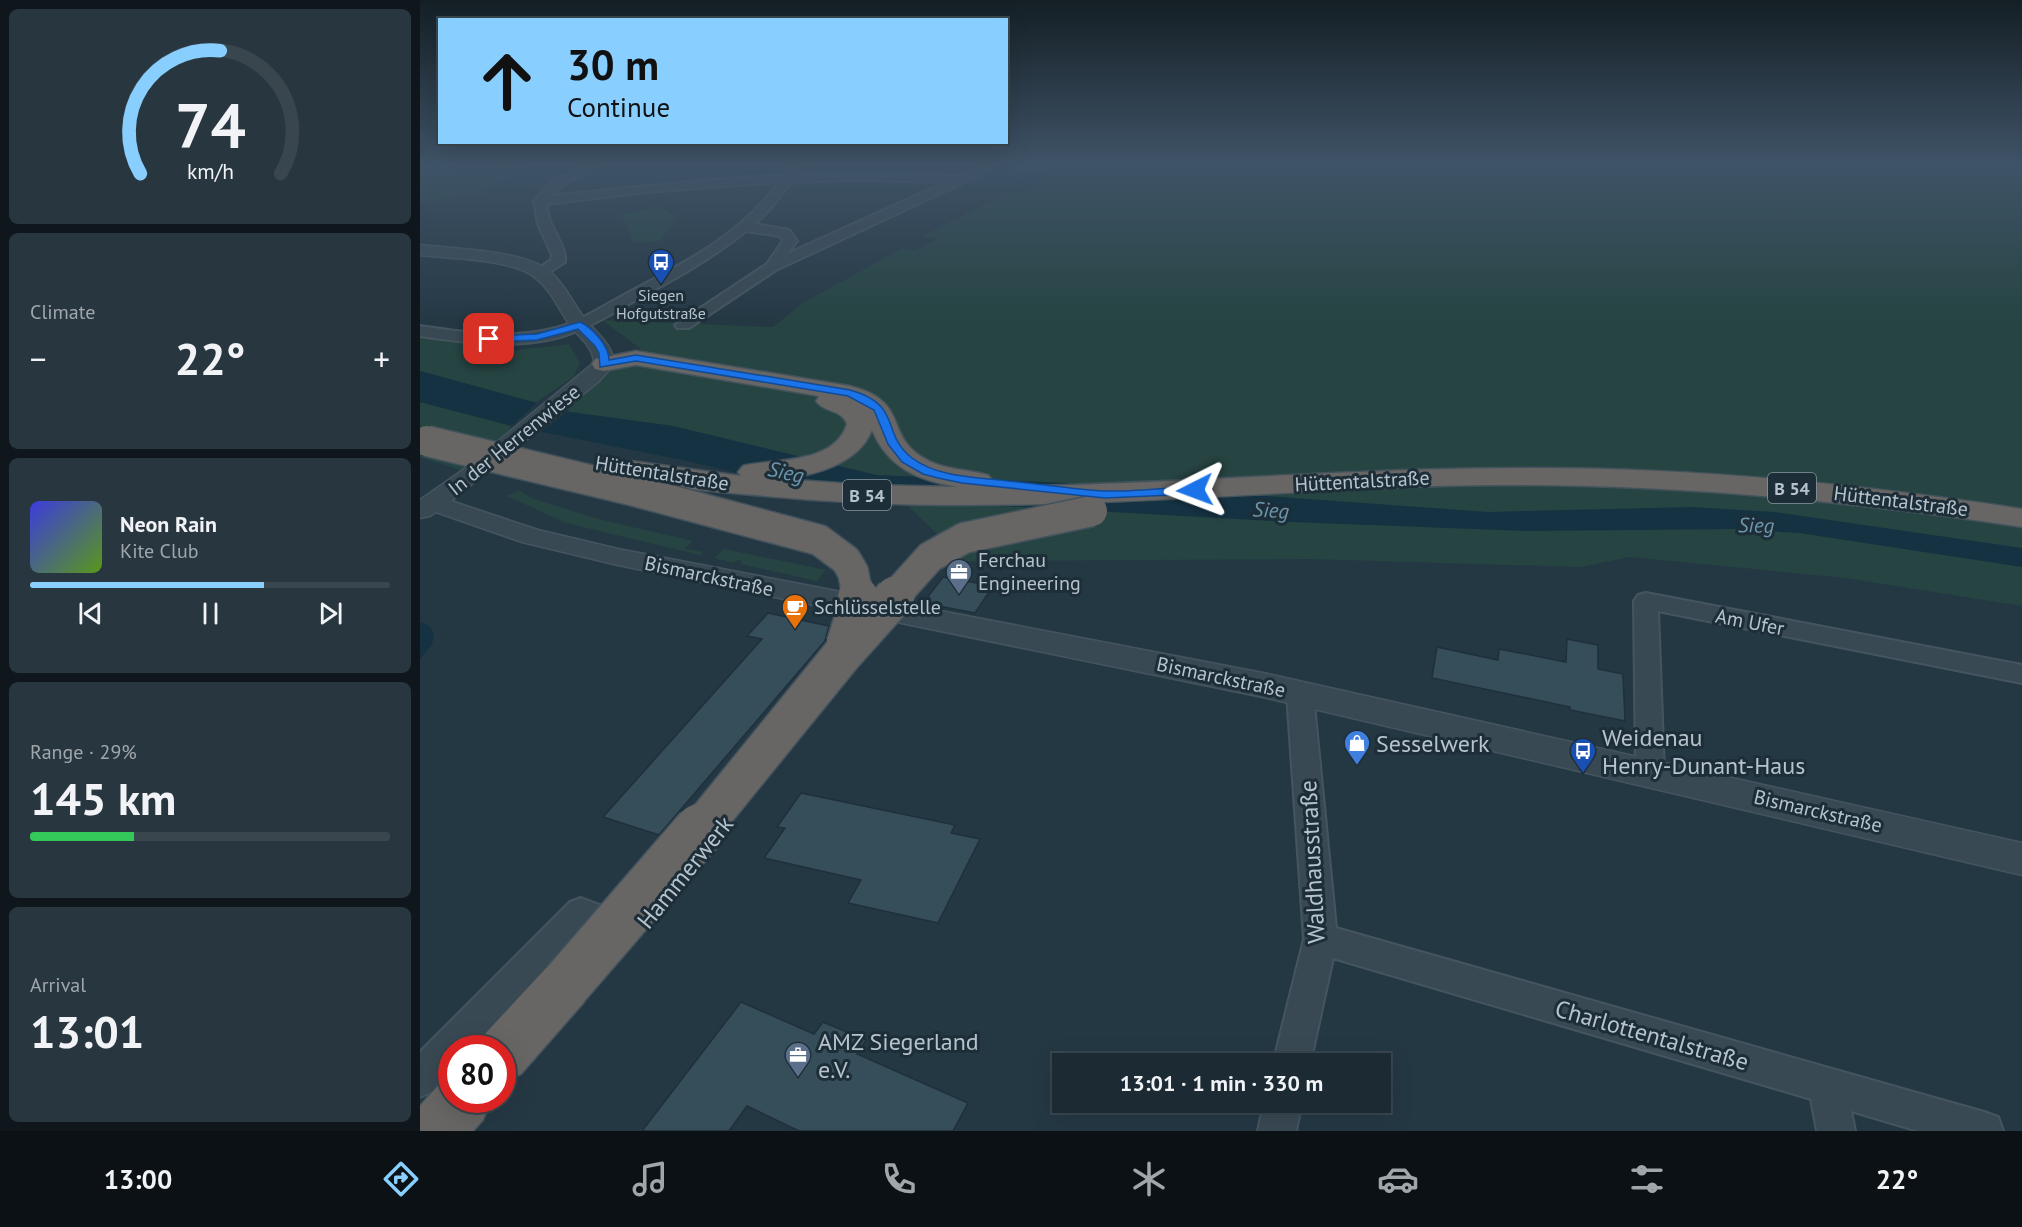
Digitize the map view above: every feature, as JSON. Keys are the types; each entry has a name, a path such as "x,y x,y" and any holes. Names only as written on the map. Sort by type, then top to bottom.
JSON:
{"highway":[{"path":"604,364 636,358 850,394 872,402 879,408 874,433"},
{"name":"Hüttentalstraße","path":"420,419 633,480"},
{"path":"633,480 798,468 813,464 874,433"},
{"path":"874,433 893,444 906,459 927,471 962,480 1099,503"},
{"name":"Hüttentalstraße","path":"420,439 768,507 867,513 936,515 1441,478 1560,476 1728,483 1835,492 2022,518"},
{"path":"633,480 802,534 832,546 844,556 858,580 859,596 854,625 842,655"},
{"name":"Hüttentalstraße","path":"1099,503 1459,494 1636,494 1738,499 1844,509 2022,534"},
{"path":"516,1039 710,818 842,655 917,570 945,547 984,532 1099,503"},
{"path":"435,1131 451,1113"}],"street":[{"path":"540,272 558,262 558,255 543,217"},
{"path":"420,331 489,339 522,339 580,325 694,261 754,217"},
{"path":"683,326 771,267 881,217"},
{"path":"742,227 784,233 790,241 771,267"},
{"path":"420,250 492,259 540,272 580,325 599,344 604,353 604,364"},
{"name":"In der Herrenwiese","path":"425,504 484,465 577,390 604,364"},
{"name":"Bismarckstraße","path":"425,504 561,544 767,588 1300,694 2022,859"},
{"name":"Am Ufer","path":"1650,773 1647,602 2022,674"},
{"name":"Hammerwerk","path":"420,1078 580,913 635,934 691,868 890,611"},
{"name":"Waldhausstraße","path":"1294,1053 1321,939 1300,694"},
{"name":"Charlottentalstraße","path":"1321,939 1984,1131"},
{"path":"1827,1086 1836,1131"},
{"path":"1277,1131 1281,1113"}],"green space":[{"path":"623,217 677,218 660,241 633,243"},
{"path":"960,217 2022,217 2022,606 1846,578 1630,557 1580,567 1310,559 965,561 876,475 673,426 570,412 545,405 641,349 602,320 773,327 803,303 902,248 915,251 936,239 922,236"},
{"path":"420,331 489,339 472,351 510,351 569,344 580,363 573,377 535,403 420,371"},
{"path":"420,402 517,428 463,471 420,457"},
{"path":"519,490 531,498 598,519 693,541 684,549 703,552 700,555 566,523 507,496"},
{"path":"724,549 826,570 817,581 740,564 742,561 737,560 734,563 714,558"}],"water":[{"name":"Sieg","path":"420,371 570,412 673,426 876,475 1117,485 1488,512 1693,507 1775,512 2022,548 2022,567 1799,533 1736,529 1528,531 1291,522 846,499 687,461 512,426 420,402"},
{"path":"420,622 430,626 434,635 432,645 420,659"}],"pier":[{"path":"539,401 570,409 538,434 509,428"}],"building":[{"name":"Ferchau Engineering","path":"943,577 993,586 975,613 923,603"},
{"path":"768,613 829,626 825,641 659,835 603,817 762,639 747,636"},
{"path":"1567,639 1598,645 1598,669 1623,674 1625,721 1432,678 1437,647 1498,660 1499,649 1566,662"},
{"path":"801,793 955,825 951,833 980,839 938,923 848,903 861,880 764,858 785,828 777,827"},
{"name":"AMZ Siegerland e.V.","path":"741,1002 814,1034 823,1022 866,1040 857,1054 968,1103 953,1131 799,1131 747,1106 729,1131 642,1131"}],"place":[{"name":"Siegen Hofgutstraße","path":"661,285"},
{"name":"Ferchau Engineering","path":"959,595"},
{"name":"Schlüsselstelle","path":"795,630"},
{"name":"Sesselwerk","path":"1357,766"},
{"name":"Weidenau Henry-Dunant-Haus","path":"1583,774"},
{"name":"AMZ Siegerland e.V.","path":"798,1078"}],"route":[{"path":"489,339 537,337 580,325 599,344 604,353 604,364 636,358 832,390 861,397 879,408 893,444 899,453 915,465 942,476 1105,494 1195,490"}]}
